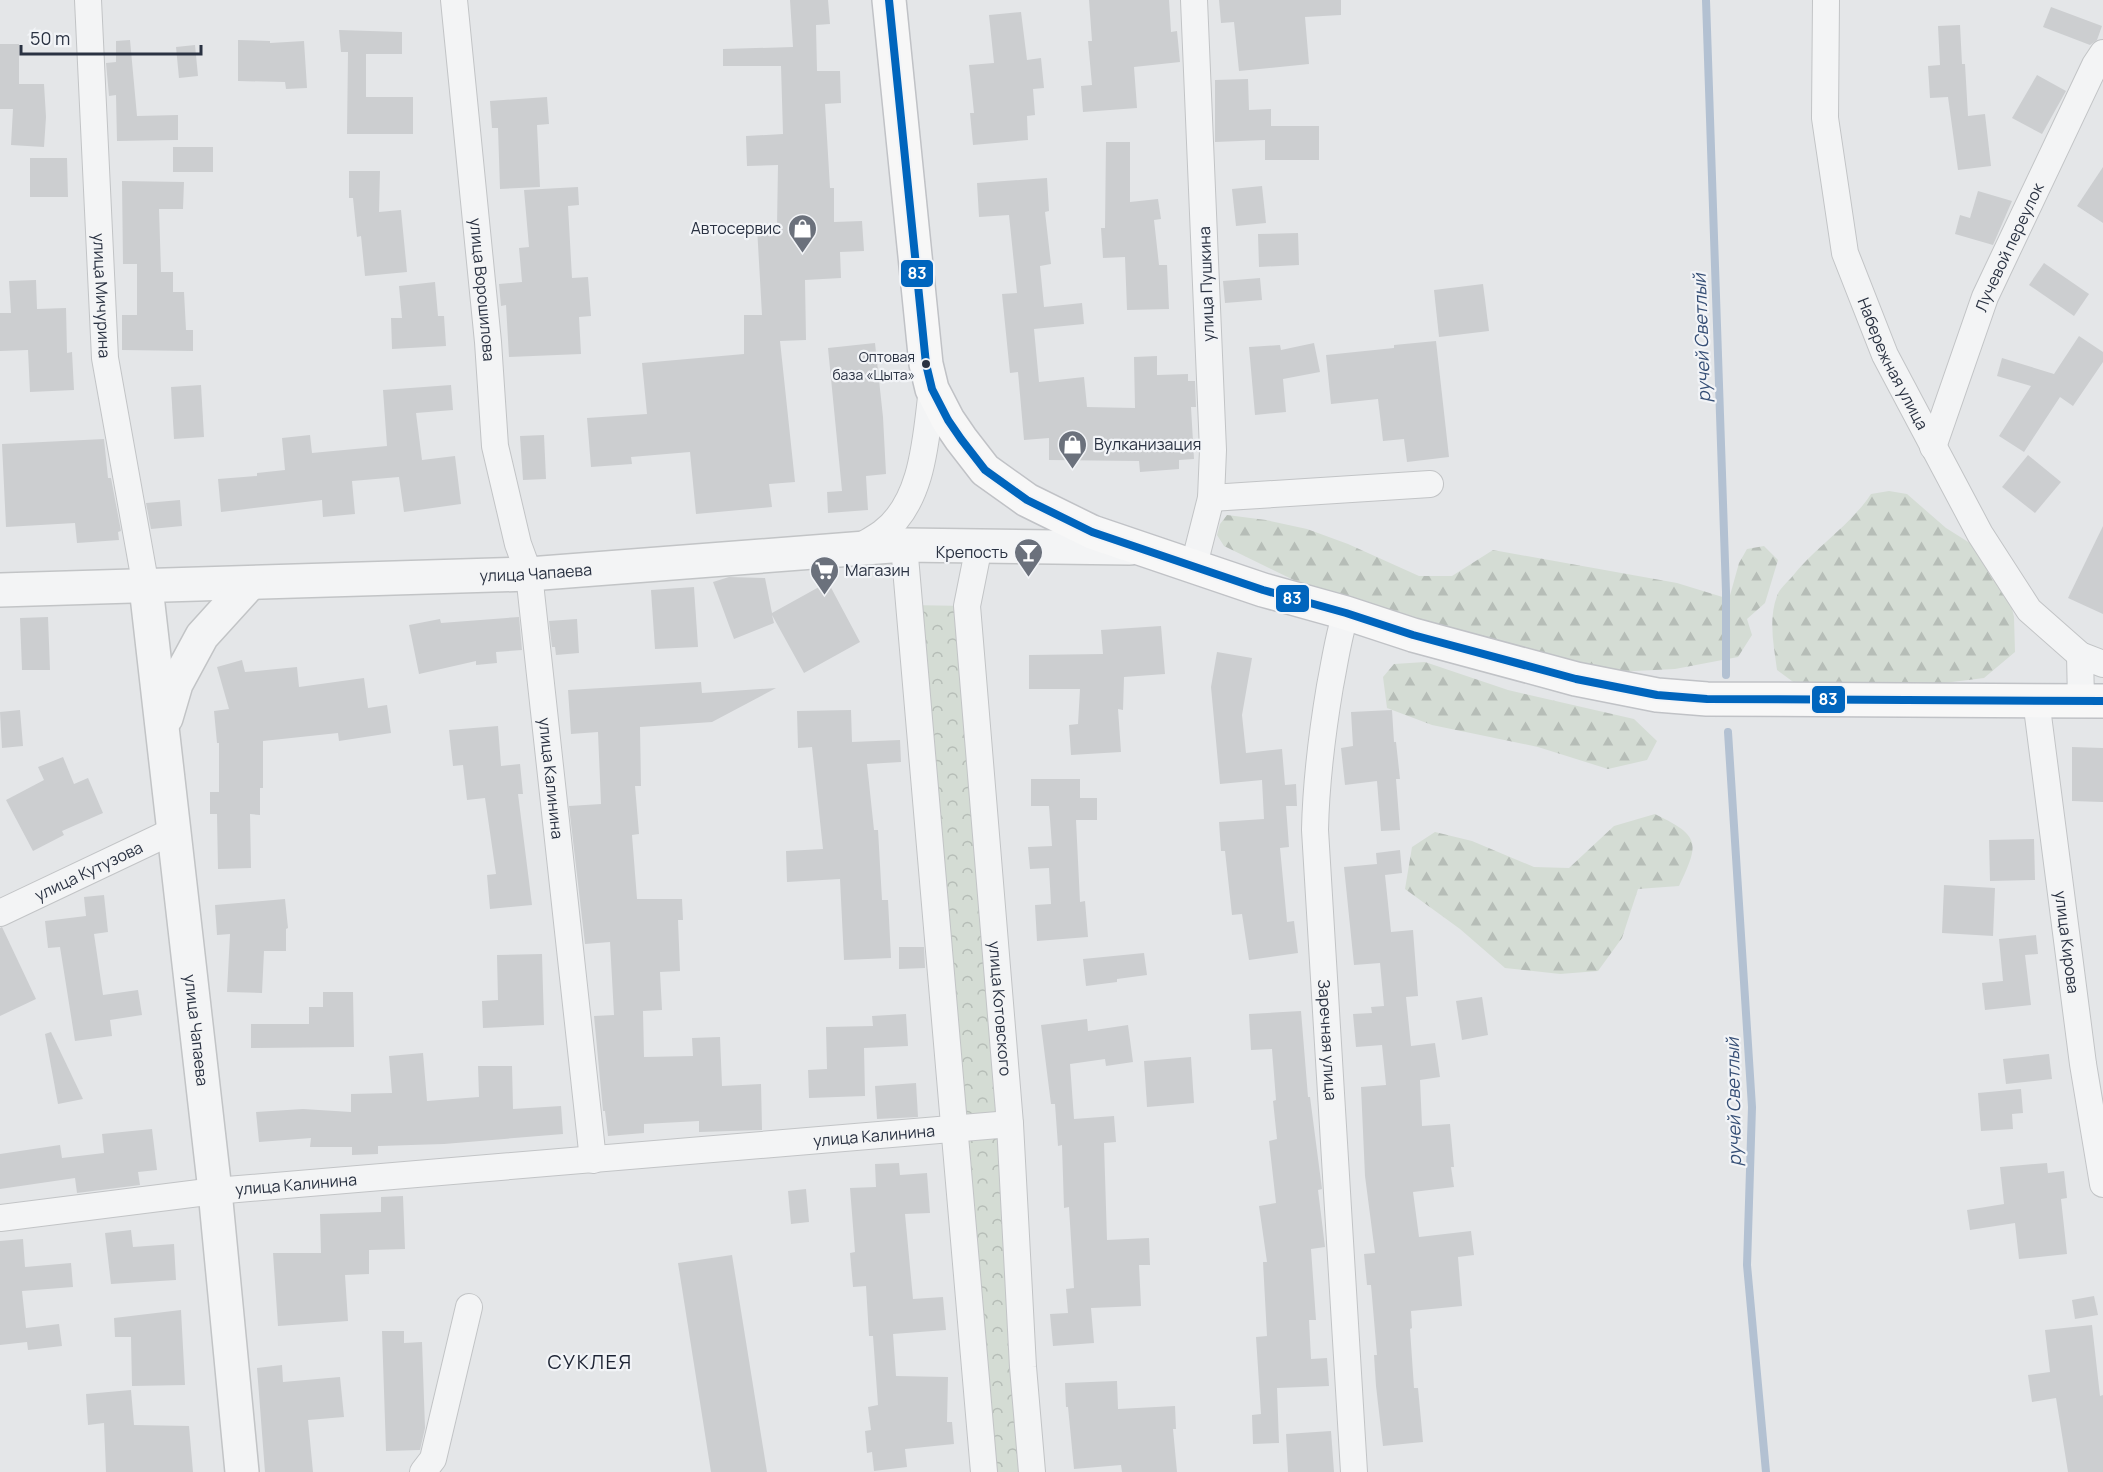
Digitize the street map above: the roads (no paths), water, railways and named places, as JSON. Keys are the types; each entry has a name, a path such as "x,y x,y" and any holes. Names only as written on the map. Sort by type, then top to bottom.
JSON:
{"main road":[{"path":"889,0 926,364 932,389 948,420 985,470 1006,487 1042,508 1092,531 1263,590 1346,613 1413,635 1566,677 1619,689 1707,699 2092,700"}],"street":[{"name":"улица Мичурина","path":"88,0 105,358 146,587"},
{"name":"улица Ворошилова","path":"454,0 487,330 495,446 518,544 530,574"},
{"name":"улица Пушкина","path":"1194,0 1213,450 1211,498 1194,565"},
{"name":"Набережная улица","path":"1826,0 1825,118 1845,253 1885,355 1980,534 2029,610 2092,659"},
{"name":"Лучевой переулок","path":"1933,447 1985,297 2095,65 2103,53"},
{"path":"858,548 884,532 898,517 907,502 917,480 932,389"},
{"path":"1211,498 1430,484"},
{"name":"улица Чапаева","path":"0,590 530,574 914,545 1144,548"},
{"path":"914,545 954,1130 984,1472"},
{"name":"улица Котовского","path":"979,546 967,606 1010,1124 1023,1367 1032,1472"},
{"name":"улица Калинина","path":"530,574 593,1160"},
{"path":"163,726 176,684 202,636 250,582"},
{"name":"улица Чапаева","path":"146,587 175,830 242,1472"},
{"name":"Заречная улица","path":"1346,613 1340,632 1322,730 1316,782 1315,830 1353,1472"},
{"path":"2092,659 2092,700"},
{"name":"улица Кирова","path":"2036,700 2084,1065 2103,1184"},
{"name":"улица Кутузова","path":"0,913 175,830"},
{"name":"улица Калинина","path":"0,1218 214,1191 1010,1124"},
{"path":"423,1472 433,1459 469,1307"}],"waterway":[{"name":"ручей Светлый","path":"1706,0 1726,592 1726,675"},
{"name":"ручей Светлый","path":"1728,732 1752,1107 1747,1265 1766,1472"}],"place":[{"name":"Автосервис","path":"802,254"},
{"name":"Оптовая база «Цыта»","path":"926,364"},
{"name":"Вулканизация","path":"1073,470"},
{"name":"Крепость","path":"1029,578"},
{"name":"Магазин","path":"824,596"}],"district":[{"name":"СУКЛЕЯ","path":"590,1361"}]}
